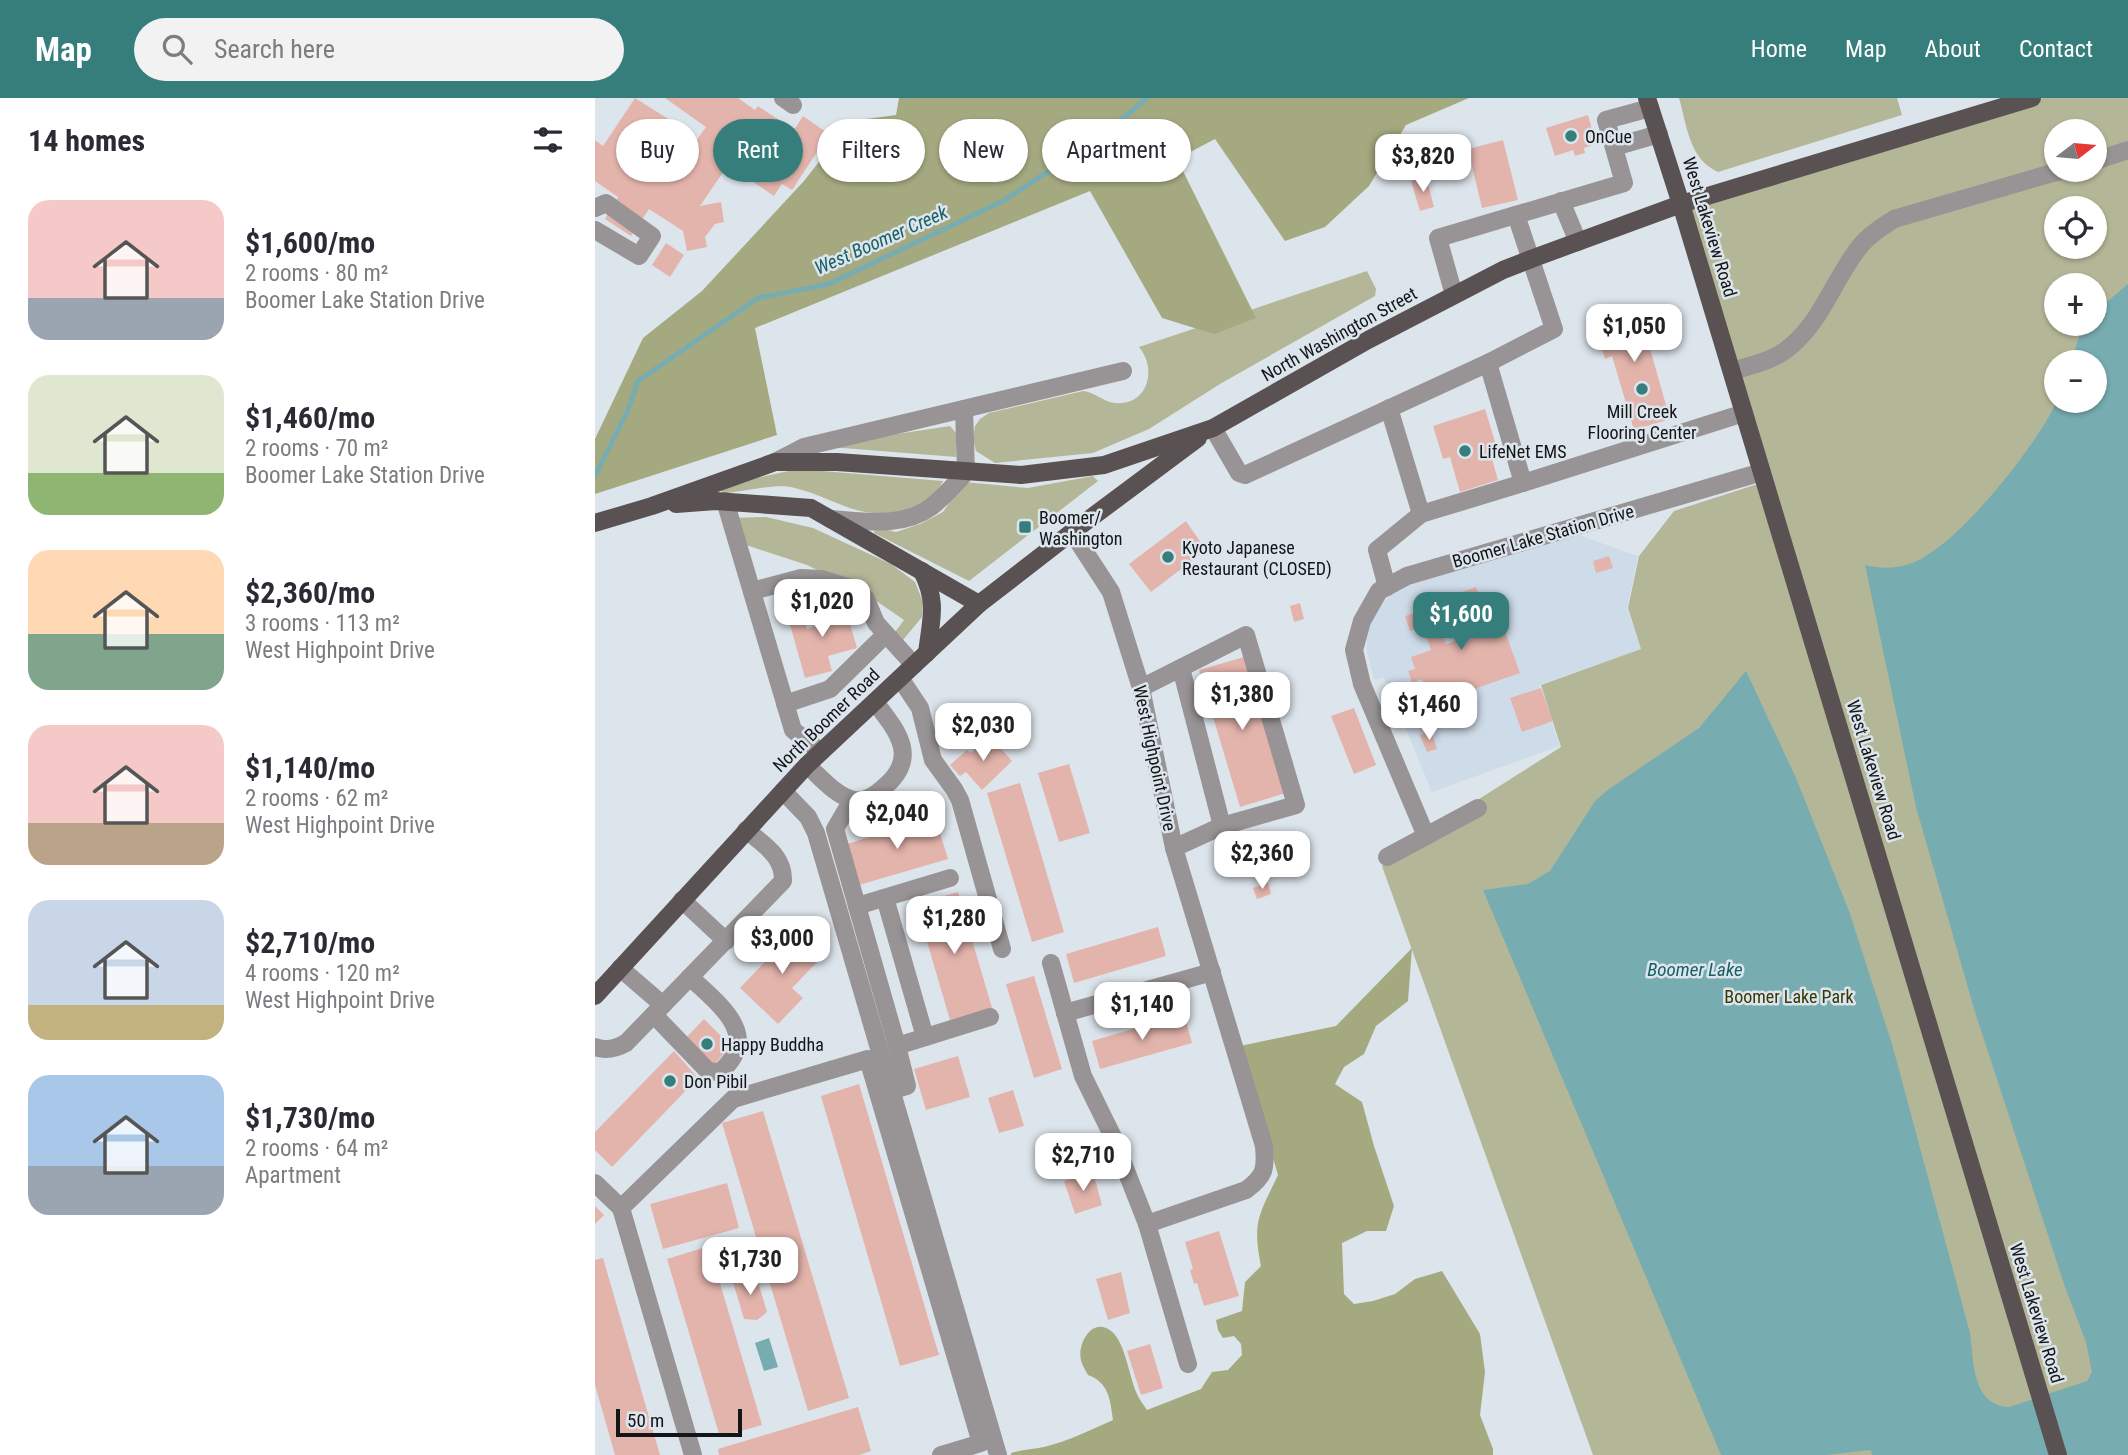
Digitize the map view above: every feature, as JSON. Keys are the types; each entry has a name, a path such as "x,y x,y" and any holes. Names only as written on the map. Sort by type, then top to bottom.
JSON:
{"main road":[{"name":"North Washington Street","path":"595,523 652,506 775,461 837,462 1021,475 1104,465 1213,428 1368,340 1531,259 1681,204 2032,98"},
{"name":"West Lakeview Road","path":"1648,103 1732,372 2058,1455"},
{"name":"North Boomer Road","path":"595,996 807,765 979,604 1072,531 1213,428"},
{"name":"North Washington Street","path":"652,506 725,501 811,508 979,604"},
{"path":"921,659 933,606 932,591 922,572"}],"street":[{"path":"1454,295 1438,238 1624,183 1606,120 1648,103"},
{"path":"1614,147 1658,134"},
{"path":"2107,157 2128,150"},
{"path":"1732,372 1785,351 1807,331 1826,305 1860,246 1875,231 1894,219 2044,176"},
{"path":"1562,201 1578,242"},
{"path":"595,208 605,203 652,236 639,256 595,230"},
{"path":"1213,428 1239,473 1245,475 1488,363 1554,329 1517,215"},
{"path":"1488,363 1523,483"},
{"path":"775,461 804,447 1123,371"},
{"path":"1389,408 1421,514"},
{"path":"831,519 883,523 916,516 940,500 966,472 964,409"},
{"path":"1387,587 1377,550 1421,514 1744,413"},
{"name":"Boomer Lake Station Drive","path":"1426,836 1362,684 1354,650 1362,621 1379,591 1407,576 1762,472"},
{"path":"725,501 793,730 821,752"},
{"name":"West Highpoint Drive","path":"1072,531 1111,592 1141,688 1174,848 1264,1146 1266,1165 1260,1180 1246,1191 1147,1224"},
{"path":"752,590 801,578 822,579 854,589 866,599 876,623 886,634 921,659"},
{"path":"785,704 830,689 886,634"},
{"path":"1141,688 1246,635 1296,805 1222,826 1174,848"},
{"path":"1181,668 1222,826"},
{"path":"900,678 920,708 933,760 960,800 1002,949"},
{"path":"807,765 835,790 852,800 873,797 894,779 903,766 903,754 894,727 875,702"},
{"path":"783,791 809,817 816,833 981,1443 941,1455"},
{"path":"852,800 835,829 907,1086 885,1093"},
{"path":"1387,857 1478,807"},
{"path":"595,1046 603,1050 617,1048 626,1043 783,880 779,861 746,830"},
{"path":"857,906 950,878"},
{"path":"885,898 925,1037"},
{"path":"682,900 726,941"},
{"path":"1051,963 1083,1076 1112,1135 1147,1224 1188,1364"},
{"path":"620,968 708,1071 720,1072 731,1063 738,1047 733,1020 690,977"},
{"path":"1065,1013 1212,972"},
{"path":"897,1046 990,1017"},
{"path":"621,1208 733,1100 867,1059 885,1093 998,1455"},
{"path":"595,1183 621,1208 693,1455"}],"shaded area":[{"path":"1573,533 1638,556 1627,608 1641,649 1539,685 1560,746 1432,792 1384,677 1374,680 1367,652 1371,618 1401,584"}],"green space":[{"path":"899,98 1469,98 1406,125 1369,186 1325,227 1285,241 1215,139 1191,152 1191,119 1042,119 1042,182 1188,182 1256,318 1214,334 1162,318 1090,191 755,328 777,435 595,494 595,439 643,338 702,291 817,164 817,182 925,182 925,119 866,119 896,115"},
{"path":"1679,98 1897,98 1902,115 1718,172 1708,166 1695,150"},
{"name":"Boomer Lake Park","path":"2043,98 2128,98 2128,1455 1593,1455 1382,866 1441,823 1561,747 1541,685 1641,649 1628,608 1639,556 1674,511 1767,481 1684,205"},
{"path":"1367,271 1376,289 1375,296 1220,384 1149,429 1093,453 995,463 976,451 973,439 975,426 989,413 1083,391 1115,403 1135,399 1142,393 1148,376 1145,356 1139,347"},
{"path":"950,426 957,434 956,457 830,447 830,444"},
{"path":"798,469 943,481 928,499 920,504 880,513 851,508 791,487 768,487 727,493 721,489 723,485"},
{"path":"1093,476 1098,481 969,581 874,533 875,527 896,532 943,512 964,482 1028,488"},
{"path":"766,517 813,528 891,564 915,582 923,602 922,617 903,640 895,632 904,620 866,594 807,565 743,544 730,518"},
{"path":"1412,948 1408,1001 1376,1026 1364,1054 1344,1067 1335,1084 1362,1102 1394,1206 1386,1231 1367,1231 1342,1243 1344,1294 1354,1304 1373,1301 1395,1294 1415,1279 1442,1271 1480,1334 1485,1372 1480,1415 1493,1455 1011,1455 1062,1442 1113,1420 1104,1387 1088,1375 1081,1360 1081,1347 1092,1329 1104,1327 1116,1336 1124,1352 1135,1389 1147,1410 1201,1389 1212,1372 1228,1370 1242,1355 1241,1344 1234,1336 1223,1338 1216,1320 1242,1311 1245,1282 1261,1266 1257,1238 1259,1219 1278,1175 1240,1046 1336,1026"}],"water":[{"name":"Boomer Lake","path":"2128,284 2128,1455 1872,1455 1871,1450 1827,1455 1721,1455 1483,890 1528,884 1550,871 1595,801 1699,728 1746,671 1796,778 1849,911 1892,1044 1970,1333 1974,1369 1981,1390 1988,1399 2009,1407 2087,1381 2092,1372 2086,1342 2065,1287 1975,1012 1916,807 1865,565 1882,568 1912,563 1931,553 1951,537 1994,492 2051,413 2107,413 2107,350 2075,350 2079,336 2107,336 2107,302"},
{"path":"769,1338 778,1367 764,1371 755,1343"}],"building":[{"path":"635,98 668,119 621,119"},
{"path":"665,98 738,98 755,110 758,106 778,119 713,119 713,182 716,182 700,206 721,202 724,222 715,224 705,237 707,247 687,251 683,231 649,209 631,236 605,219 618,197 595,181 595,140 603,146 616,126 616,182 699,182 699,137 706,127 699,119 695,119"},
{"name":"OnCue","path":"1588,115 1596,144 1584,148 1585,153 1575,156 1573,150 1555,156 1546,128"},
{"path":"803,116 817,126 817,152 803,173"},
{"path":"1503,140 1518,200 1482,208 1468,149"},
{"path":"1426,177 1434,207 1420,211 1411,181"},
{"path":"753,182 797,182 792,190 782,184 774,196"},
{"path":"666,243 684,255 670,277 652,265"},
{"name":"Mill Creek Flooring Center","path":"1645,305 1657,343 1649,345 1670,419 1634,430 1612,356 1605,359 1593,320"},
{"name":"LifeNet EMS","path":"1485,409 1495,442 1488,445 1498,480 1460,492 1450,457 1443,459 1433,426"},
{"name":"Kyoto Japanese Restaurant (CLOSED)","path":"1186,521 1206,550 1151,592 1129,564"},
{"path":"1609,556 1613,568 1596,573 1593,561"},
{"path":"1476,587 1491,630 1503,626 1520,673 1431,704 1422,679 1412,683 1408,671 1415,669 1411,657 1431,650 1423,627 1410,631 1405,616 1415,613 1413,606 1431,600 1446,644 1474,635 1459,593"},
{"path":"844,603 857,648 828,656 832,671 805,678 787,614 801,610 807,629 820,625 816,611"},
{"path":"1300,603 1304,619 1294,622 1290,606"},
{"path":"1244,657 1286,793 1240,807 1199,670"},
{"path":"1541,688 1553,721 1522,732 1510,698"},
{"path":"1447,700 1452,715 1437,721 1432,706"},
{"path":"1354,708 1376,765 1354,774 1331,716"},
{"path":"1431,731 1437,749 1427,752 1420,735"},
{"path":"989,735 1012,761 982,790 966,772 960,776 950,765 967,750 971,753"},
{"path":"1069,764 1090,833 1059,842 1038,773"},
{"path":"1020,783 1064,932 1032,942 987,793"},
{"path":"935,817 948,859 859,885 847,844"},
{"path":"1268,883 1271,894 1257,899 1253,888"},
{"path":"958,892 992,1008 950,1020 916,904"},
{"path":"1158,927 1166,956 1074,983 1066,954"},
{"path":"796,929 824,955 792,988 803,998 778,1024 740,988"},
{"path":"1034,976 1062,1069 1034,1078 1006,984"},
{"path":"1184,1014 1192,1043 1100,1069 1092,1041"},
{"name":"Happy Buddha","path":"704,1019 731,1046 709,1070 682,1042"},
{"path":"674,1051 698,1078 612,1167 595,1150 595,1132"},
{"path":"958,1056 970,1097 926,1110 914,1069"},
{"path":"859,1084 939,1355 900,1366 821,1096"},
{"path":"1013,1090 1024,1126 999,1133 988,1098"},
{"path":"763,1111 849,1398 808,1411 722,1123"},
{"path":"1090,1173 1094,1176 1102,1205 1075,1214 1064,1181"},
{"path":"727,1183 739,1228 663,1249 650,1204"},
{"path":"595,1206 604,1215 595,1224"},
{"path":"1219,1231 1239,1296 1204,1306 1197,1283 1194,1284 1190,1270 1193,1269 1185,1242"},
{"path":"709,1246 762,1425 720,1437 667,1259"},
{"path":"603,1258 660,1455 615,1455 595,1385 595,1260"},
{"path":"755,1272 767,1312 757,1320 744,1319 732,1279"},
{"path":"1121,1272 1130,1313 1108,1320 1096,1279"},
{"path":"1150,1344 1163,1388 1141,1395 1127,1351"},
{"path":"858,1407 871,1451 859,1455 719,1455 718,1449"}],"waterway":[{"name":"West Boomer Creek","path":"595,476 628,410 638,381 758,298 829,284 1003,201 1101,137 1147,98"}],"place":[{"name":"OnCue","path":"1571,136"},
{"name":"Mill Creek Flooring Center","path":"1642,389"},
{"name":"LifeNet EMS","path":"1465,451"},
{"name":"Boomer/ Washington","path":"1025,527"},
{"name":"Kyoto Japanese Restaurant (CLOSED)","path":"1168,557"},
{"name":"Happy Buddha","path":"707,1044"},
{"name":"Don Pibil","path":"670,1081"}]}
